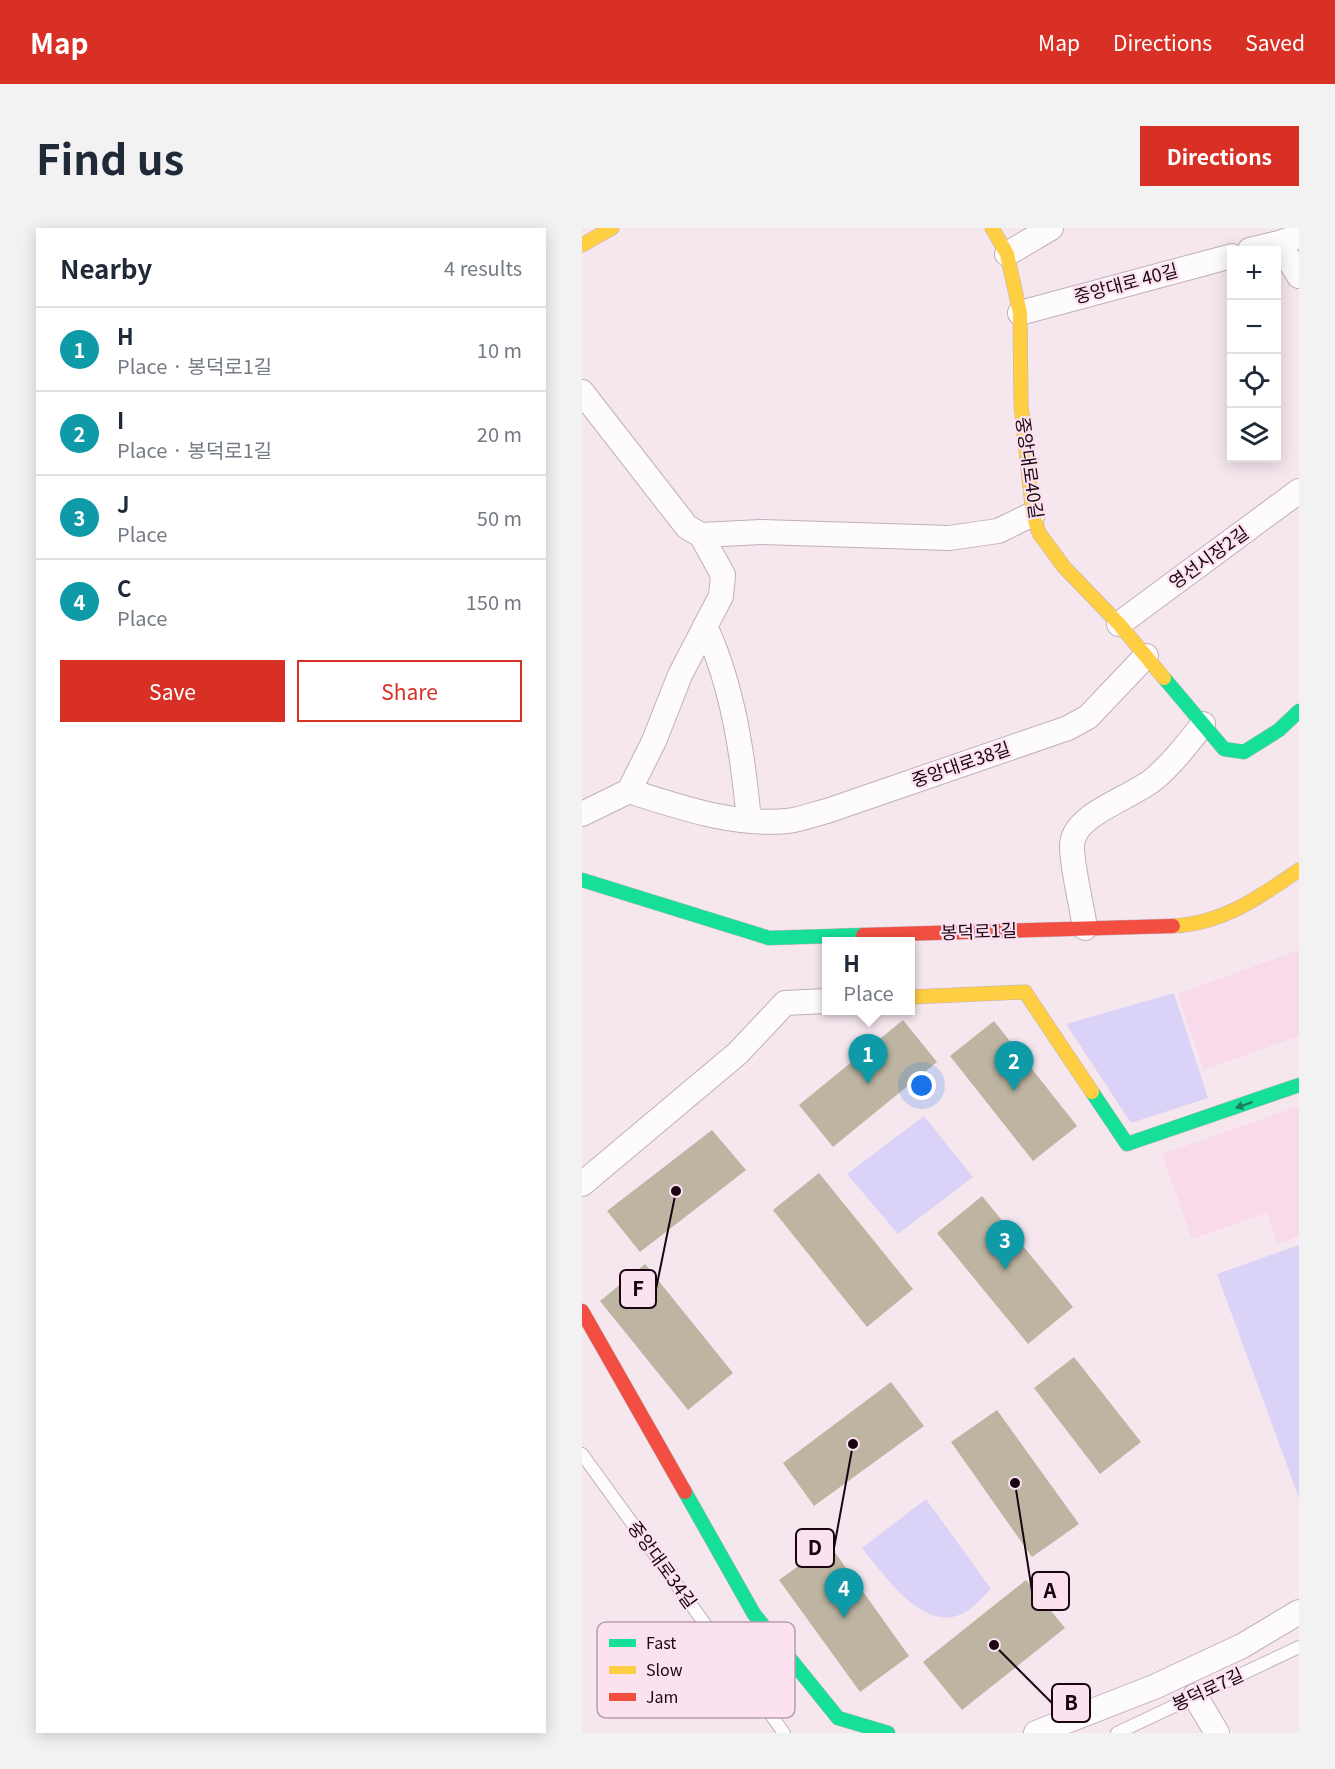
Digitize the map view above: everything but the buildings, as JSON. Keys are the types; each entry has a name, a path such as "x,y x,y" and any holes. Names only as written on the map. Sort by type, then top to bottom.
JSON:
{"street":[{"path":"582,245 612,228"},
{"name":"중앙대로40길","path":"992,228 1007,254 1020,313 1021,405 1033,514 1039,534 1064,567 1119,624 1224,748 1244,752 1279,730 1299,711"},
{"path":"1007,254 1051,228"},
{"path":"1264,246 1289,239 1299,276"},
{"name":"중앙대로 40길","path":"1020,313 1227,257"},
{"path":"582,392 687,527 701,535 723,575 721,596 629,791 582,814"},
{"name":"영선시장2길","path":"1119,624 1299,491"},
{"path":"701,535 792,532 949,538 998,531 1033,514"},
{"path":"705,626 719,656 745,777 750,821"},
{"name":"중앙대로38길","path":"629,791 677,806 750,821 789,821 827,811 1068,728 1088,717 1146,657"},
{"path":"1085,928 1071,844 1080,825 1094,812 1111,806 1155,778 1203,724"},
{"name":"봉덕로1길","path":"582,880 769,938 1198,925 1250,904 1299,870"},
{"path":"915,997 1025,992 1127,1144 1299,1085"},
{"path":"582,1184 738,1053 785,1003 822,1001"},
{"path":"582,1311 760,1622"},
{"path":"1036,1733 1154,1687 1242,1646 1299,1612"},
{"path":"795,1665 838,1718 888,1733"},
{"path":"1195,1696 1216,1733"}],"lane":[{"name":"중앙대로34길","path":"582,1454 704,1622"},
{"name":"봉덕로7길","path":"1117,1733 1299,1647"},
{"name":"중앙대로34길","path":"773,1718 784,1733"}],"shaded area":[{"path":"1299,950 1299,1036 1204,1070 1177,994"},
{"path":"1174,993 1208,1098 1131,1123 1066,1024"},
{"path":"1299,1106 1299,1236 1278,1244 1267,1213 1192,1239 1162,1154"},
{"path":"924,1116 973,1177 898,1234 847,1174"},
{"path":"1299,1245 1299,1498 1217,1274"},
{"path":"926,1499 991,1589 967,1611 952,1617 936,1616 907,1600 862,1548"}],"traffic: fast":[{"path":"1164,678 1224,749 1244,752 1279,730 1299,711"},
{"path":"582,880 769,938 863,935"},
{"path":"1092,1092 1127,1144 1299,1085"},
{"path":"685,1492 760,1622"},
{"path":"795,1665 838,1718 888,1733"}],"traffic: slow":[{"path":"582,245 612,228"},
{"path":"992,228 1007,254 1020,313 1021,405 1033,514 1039,533 1064,567 1119,624 1164,678"},
{"path":"1173,926 1191,924 1224,915 1255,899 1299,870"},
{"path":"915,997 1025,992 1092,1092"}],"traffic: jam":[{"path":"863,935 1173,926"},
{"path":"582,1311 685,1492"}],"place":[{"name":"H","path":"868,1084"},
{"name":"I","path":"1014,1091"},
{"name":"F","path":"676,1191"},
{"name":"J","path":"1005,1270"},
{"name":"D","path":"853,1444"},
{"name":"A","path":"1015,1483"},
{"name":"C","path":"844,1618"},
{"name":"B","path":"994,1645"}]}
